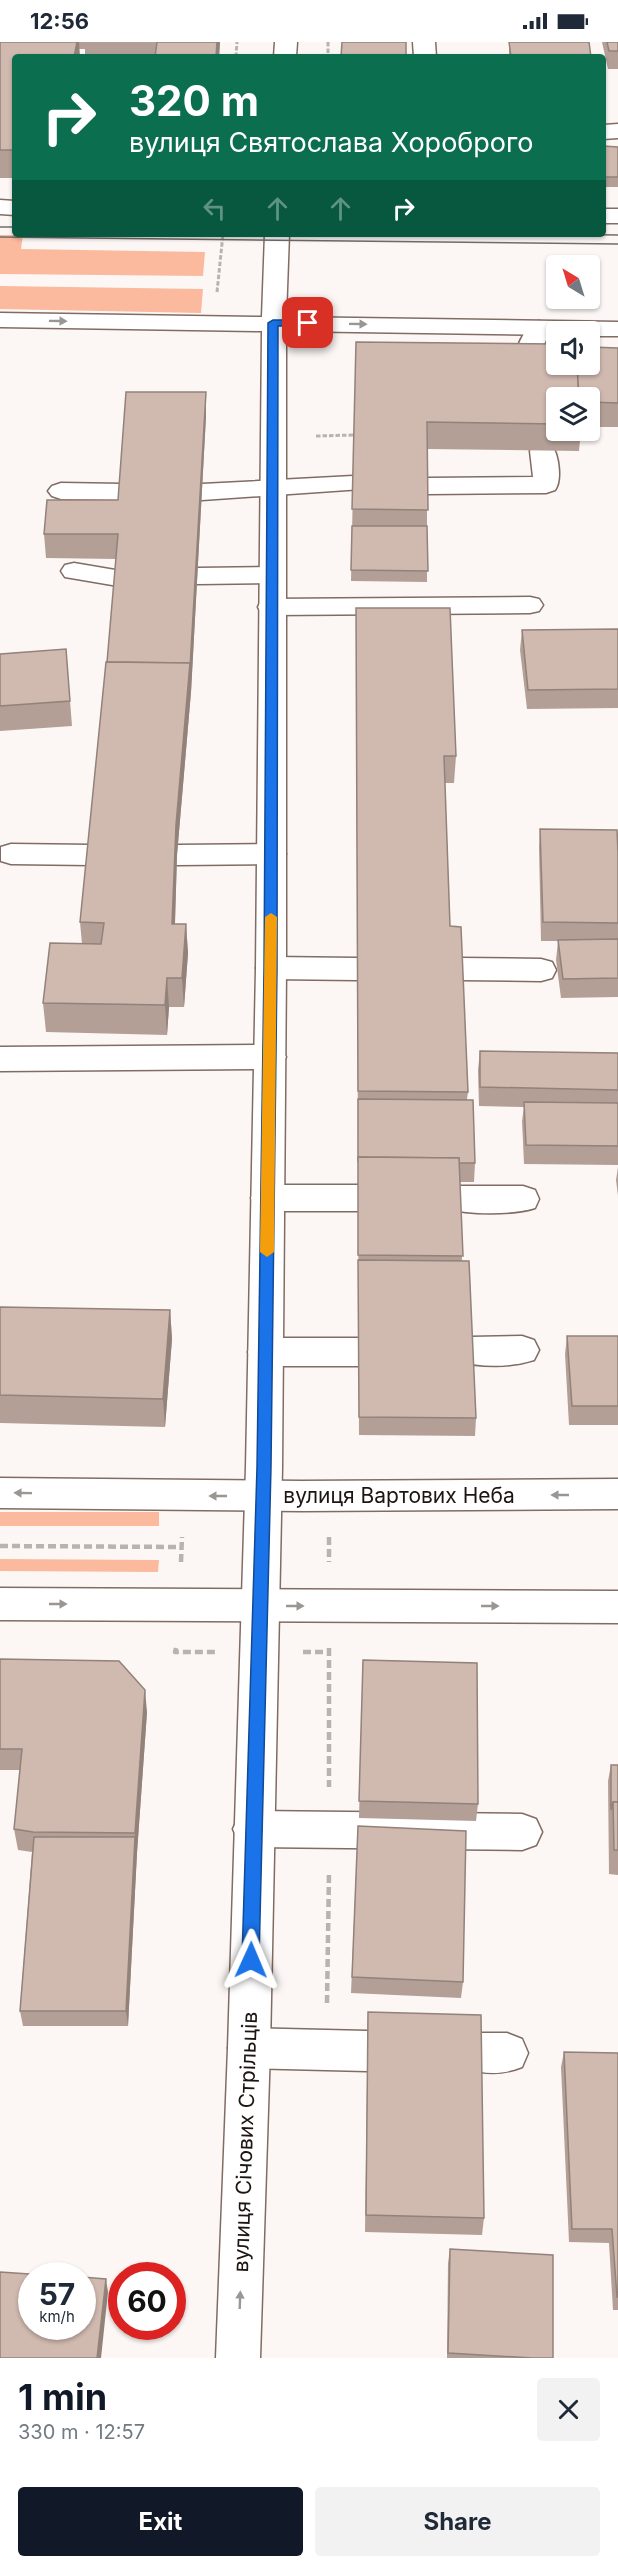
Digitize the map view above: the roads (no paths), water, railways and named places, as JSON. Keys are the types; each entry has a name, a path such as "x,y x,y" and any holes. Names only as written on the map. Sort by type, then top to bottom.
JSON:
{"main road":[{"name":"вулиця Січових Стрільців","path":"238,2358 261,1606 271,968 273,323 278,237"},
{"path":"0,320 618,329"},
{"path":"539,328 539,371"},
{"path":"504,396 525,396 522,371 528,349 539,328"},
{"path":"426,486 546,485 543,451"},
{"path":"202,492 353,483"},
{"path":"61,491 123,492"},
{"path":"74,571 118,578"},
{"path":"197,576 272,575"},
{"path":"271,607 530,604"},
{"path":"11,854 92,855"},
{"path":"177,855 271,854"},
{"path":"271,968 357,969"},
{"path":"460,969 541,970"},
{"path":"0,1059 270,1057"},
{"path":"267,1198 358,1198"},
{"path":"458,1199 523,1199"},
{"path":"471,1351 522,1350"},
{"path":"265,1352 358,1352"},
{"name":"вулиця Вартових Неба","path":"0,1493 263,1496 618,1494"},
{"path":"0,1604 618,1607"},
{"path":"253,1829 522,1832"},
{"path":"249,2048 367,2051"}],"tram line":[{"path":"0,227 12,227"},
{"path":"606,235 618,235"},
{"path":"0,237 618,244"}]}
